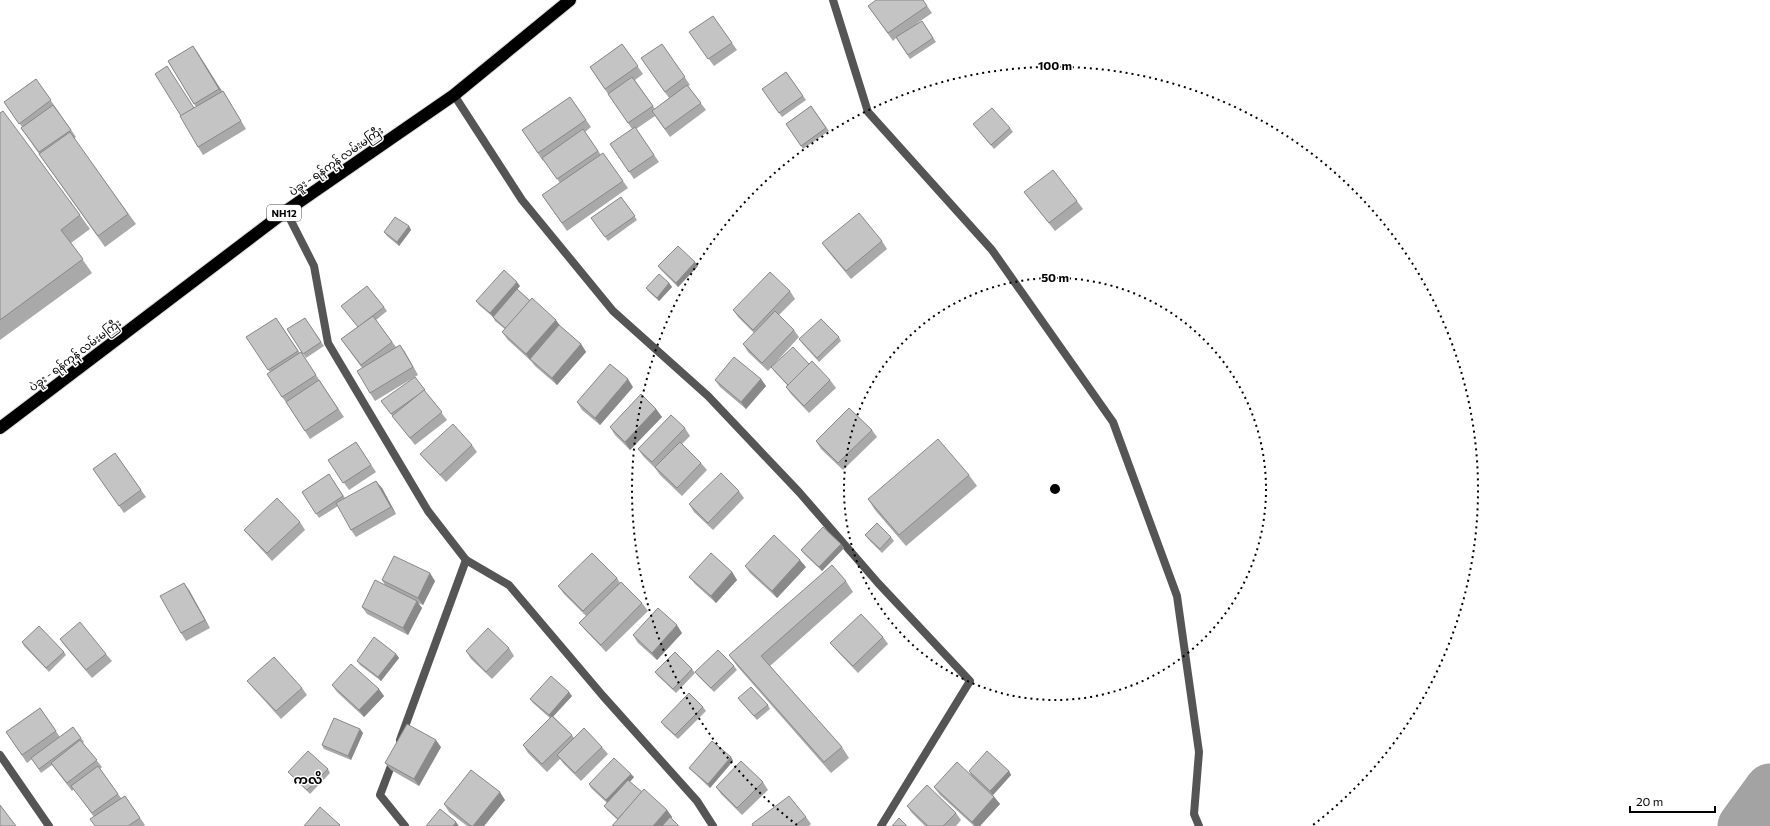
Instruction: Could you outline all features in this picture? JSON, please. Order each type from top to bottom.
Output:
[{"type":"highway","name":"ပဲခူး - ရန်ကုန် လမ်းမကြီး","points":[[0,428],[286,211],[454,95],[570,0]]},
{"type":"street","points":[[833,0],[868,112],[992,250],[1113,422],[1177,596],[1199,752],[1194,814],[1199,826]]},
{"type":"street","points":[[454,95],[522,200],[613,311],[719,407],[799,492],[878,582],[970,681],[881,826]]},
{"type":"street","points":[[286,211],[314,266],[328,343],[428,511],[466,560],[509,585],[603,696],[697,801],[713,826]]},
{"type":"street","points":[[405,826],[380,795],[466,560]]},
{"type":"street","points":[[0,755],[49,826]]},
{"type":"building","points":[[876,0],[923,0],[927,6],[888,33],[868,6]]},
{"type":"building","points":[[713,16],[732,43],[708,59],[689,32]]},
{"type":"building","points":[[922,21],[933,38],[908,55],[896,37]]},
{"type":"building","points":[[622,44],[638,66],[605,89],[590,67]]},
{"type":"building","points":[[662,44],[685,77],[665,92],[641,58]]},
{"type":"building","points":[[193,46],[219,89],[194,104],[168,61]]},
{"type":"building","points":[[167,66],[194,108],[181,116],[155,74]]},
{"type":"building","points":[[786,72],[803,96],[779,113],[762,89]]},
{"type":"building","points":[[632,77],[653,106],[628,123],[608,94]]},
{"type":"building","points":[[36,79],[51,100],[19,124],[4,102]]},
{"type":"building","points":[[687,85],[701,103],[665,129],[652,111]]},
{"type":"building","points":[[223,91],[241,121],[198,147],[180,116]]},
{"type":"building","points":[[570,97],[586,120],[538,153],[522,130]]},
{"type":"building","points":[[53,105],[71,130],[39,152],[21,128]]},
{"type":"building","points":[[811,106],[826,128],[801,146],[786,124]]},
{"type":"building","points":[[992,108],[1010,128],[991,145],[973,124]]},
{"type":"building","points":[[3,111],[80,215],[61,230],[83,259],[0,320],[0,113]]},
{"type":"building","points":[[635,127],[654,155],[629,172],[610,144]]},
{"type":"building","points":[[583,129],[598,151],[557,179],[542,158]]},
{"type":"building","points":[[70,132],[128,214],[98,236],[39,154]]},
{"type":"building","points":[[603,153],[623,181],[562,223],[542,195]]},
{"type":"building","points":[[1053,170],[1077,201],[1049,223],[1024,192]]},
{"type":"building","points":[[621,197],[635,216],[605,237],[591,218]]},
{"type":"building","points":[[859,213],[882,241],[846,271],[822,243]]},
{"type":"building","points":[[395,217],[409,226],[397,242],[384,232]]},
{"type":"building","points":[[678,246],[695,262],[676,283],[658,266]]},
{"type":"building","points":[[504,270],[517,282],[490,313],[476,301]]},
{"type":"building","points":[[770,272],[790,291],[753,330],[733,310]]},
{"type":"building","points":[[659,274],[669,283],[657,298],[646,288]]},
{"type":"building","points":[[367,286],[384,307],[358,327],[341,306]]},
{"type":"building","points":[[517,289],[530,301],[506,329],[493,317]]},
{"type":"building","points":[[532,298],[556,320],[526,354],[502,332]]},
{"type":"building","points":[[775,311],[794,330],[762,363],[743,344]]},
{"type":"building","points":[[373,316],[392,342],[361,365],[341,339]]},
{"type":"building","points":[[276,318],[298,351],[268,370],[246,337]]},
{"type":"building","points":[[305,318],[321,342],[303,354],[287,329]]},
{"type":"building","points":[[821,319],[839,337],[817,358],[799,339]]},
{"type":"building","points":[[559,325],[581,344],[552,378],[530,359]]},
{"type":"building","points":[[400,345],[413,367],[370,393],[357,371]]},
{"type":"building","points":[[793,347],[809,364],[788,385],[771,367]]},
{"type":"building","points":[[301,352],[316,375],[282,397],[267,374]]},
{"type":"building","points":[[734,357],[761,379],[741,402],[715,380]]},
{"type":"building","points":[[812,361],[830,380],[804,406],[786,387]]},
{"type":"building","points":[[610,364],[628,379],[595,418],[577,402]]},
{"type":"building","points":[[415,377],[425,390],[391,414],[381,401]]},
{"type":"building","points":[[319,380],[338,409],[305,431],[286,402]]},
{"type":"building","points":[[424,390],[442,412],[410,438],[392,416]]},
{"type":"building","points":[[641,394],[656,409],[625,442],[610,427]]},
{"type":"building","points":[[849,408],[872,430],[838,463],[816,441]]},
{"type":"building","points":[[671,415],[685,428],[652,462],[638,449]]},
{"type":"building","points":[[453,424],[472,445],[440,475],[420,454]]},
{"type":"building","points":[[938,439],[969,475],[899,535],[868,499]]},
{"type":"building","points":[[356,442],[371,465],[343,483],[328,460]]},
{"type":"building","points":[[680,442],[701,463],[677,488],[655,467]]},
{"type":"building","points":[[115,453],[141,490],[119,506],[93,469]]},
{"type":"building","points":[[721,473],[739,491],[708,523],[689,504]]},
{"type":"building","points":[[329,474],[343,496],[316,514],[302,492]]},
{"type":"building","points":[[376,481],[391,507],[351,530],[336,503]]},
{"type":"building","points":[[277,498],[300,522],[267,553],[244,530]]},
{"type":"building","points":[[877,523],[891,537],[880,549],[865,535]]},
{"type":"building","points":[[823,527],[841,544],[819,567],[801,550]]},
{"type":"building","points":[[774,535],[800,560],[772,591],[745,566]]},
{"type":"building","points":[[592,553],[617,578],[583,611],[558,586]]},
{"type":"building","points":[[711,553],[732,572],[711,596],[689,577]]},
{"type":"building","points":[[394,556],[430,573],[418,598],[382,580]]},
{"type":"building","points":[[832,565],[846,581],[761,656],[842,747],[824,762],[729,655]]},
{"type":"building","points":[[375,580],[417,601],[403,628],[362,607]]},
{"type":"building","points":[[621,582],[642,603],[601,645],[579,623]]},
{"type":"building","points":[[184,583],[205,620],[181,633],[160,596]]},
{"type":"building","points":[[658,608],[677,625],[652,653],[633,635]]},
{"type":"building","points":[[861,614],[883,637],[853,666],[830,643]]},
{"type":"building","points":[[80,622],[106,654],[86,670],[60,639]]},
{"type":"building","points":[[39,626],[64,652],[46,668],[22,642]]},
{"type":"building","points":[[488,628],[509,648],[486,672],[466,651]]},
{"type":"building","points":[[374,637],[396,654],[378,677],[357,661]]},
{"type":"building","points":[[718,650],[734,666],[711,688],[695,672]]},
{"type":"building","points":[[675,652],[692,669],[673,689],[655,672]]},
{"type":"building","points":[[274,657],[302,688],[276,711],[247,681]]},
{"type":"building","points":[[351,664],[379,689],[359,710],[332,685]]},
{"type":"building","points":[[551,676],[569,692],[549,715],[530,699]]},
{"type":"building","points":[[751,687],[768,705],[754,716],[738,698]]},
{"type":"building","points":[[689,693],[703,707],[675,735],[661,722]]},
{"type":"building","points":[[40,708],[56,731],[22,755],[6,732]]},
{"type":"building","points":[[552,716],[572,735],[542,764],[523,745]]},
{"type":"building","points":[[334,718],[360,729],[348,756],[322,745]]},
{"type":"building","points":[[407,724],[436,740],[414,779],[385,763]]},
{"type":"building","points":[[73,727],[81,738],[39,769],[31,758]]},
{"type":"building","points":[[584,728],[602,747],[575,773],[557,755]]},
{"type":"building","points":[[80,740],[97,760],[67,783],[51,763]]},
{"type":"building","points":[[712,741],[731,757],[708,784],[689,768]]},
{"type":"building","points":[[308,751],[328,769],[307,790],[288,772]]},
{"type":"building","points":[[987,751],[1009,771],[990,791],[969,771]]},
{"type":"building","points":[[614,758],[631,774],[606,800],[589,784]]},
{"type":"building","points":[[741,761],[763,782],[737,808],[716,787]]},
{"type":"building","points":[[957,762],[994,797],[972,822],[934,787]]},
{"type":"building","points":[[98,766],[118,794],[92,813],[71,786]]},
{"type":"building","points":[[471,770],[500,792],[473,826],[471,826],[444,804]]},
{"type":"building","points":[[628,780],[642,792],[618,819],[604,806]]},
{"type":"building","points":[[927,785],[956,813],[943,826],[928,826],[907,806]]},
{"type":"building","points":[[644,789],[667,810],[653,826],[612,826]]},
{"type":"building","points":[[125,796],[140,818],[128,826],[95,826],[90,819]]},
{"type":"building","points":[[789,796],[806,817],[794,826],[753,826],[752,824]]},
{"type":"building","points":[[0,805],[16,826],[0,826]]},
{"type":"building","points":[[320,807],[340,825],[304,826]]},
{"type":"building","points":[[440,809],[456,822],[453,826],[426,826]]},
{"type":"building","points":[[670,817],[679,826],[662,826]]},
{"type":"building","points":[[899,818],[907,826],[892,826]]},
{"type":"waterway","points":[[1743,826],[1770,789]]},
{"type":"district","name":"ကလိ","points":[[308,779]]}]
